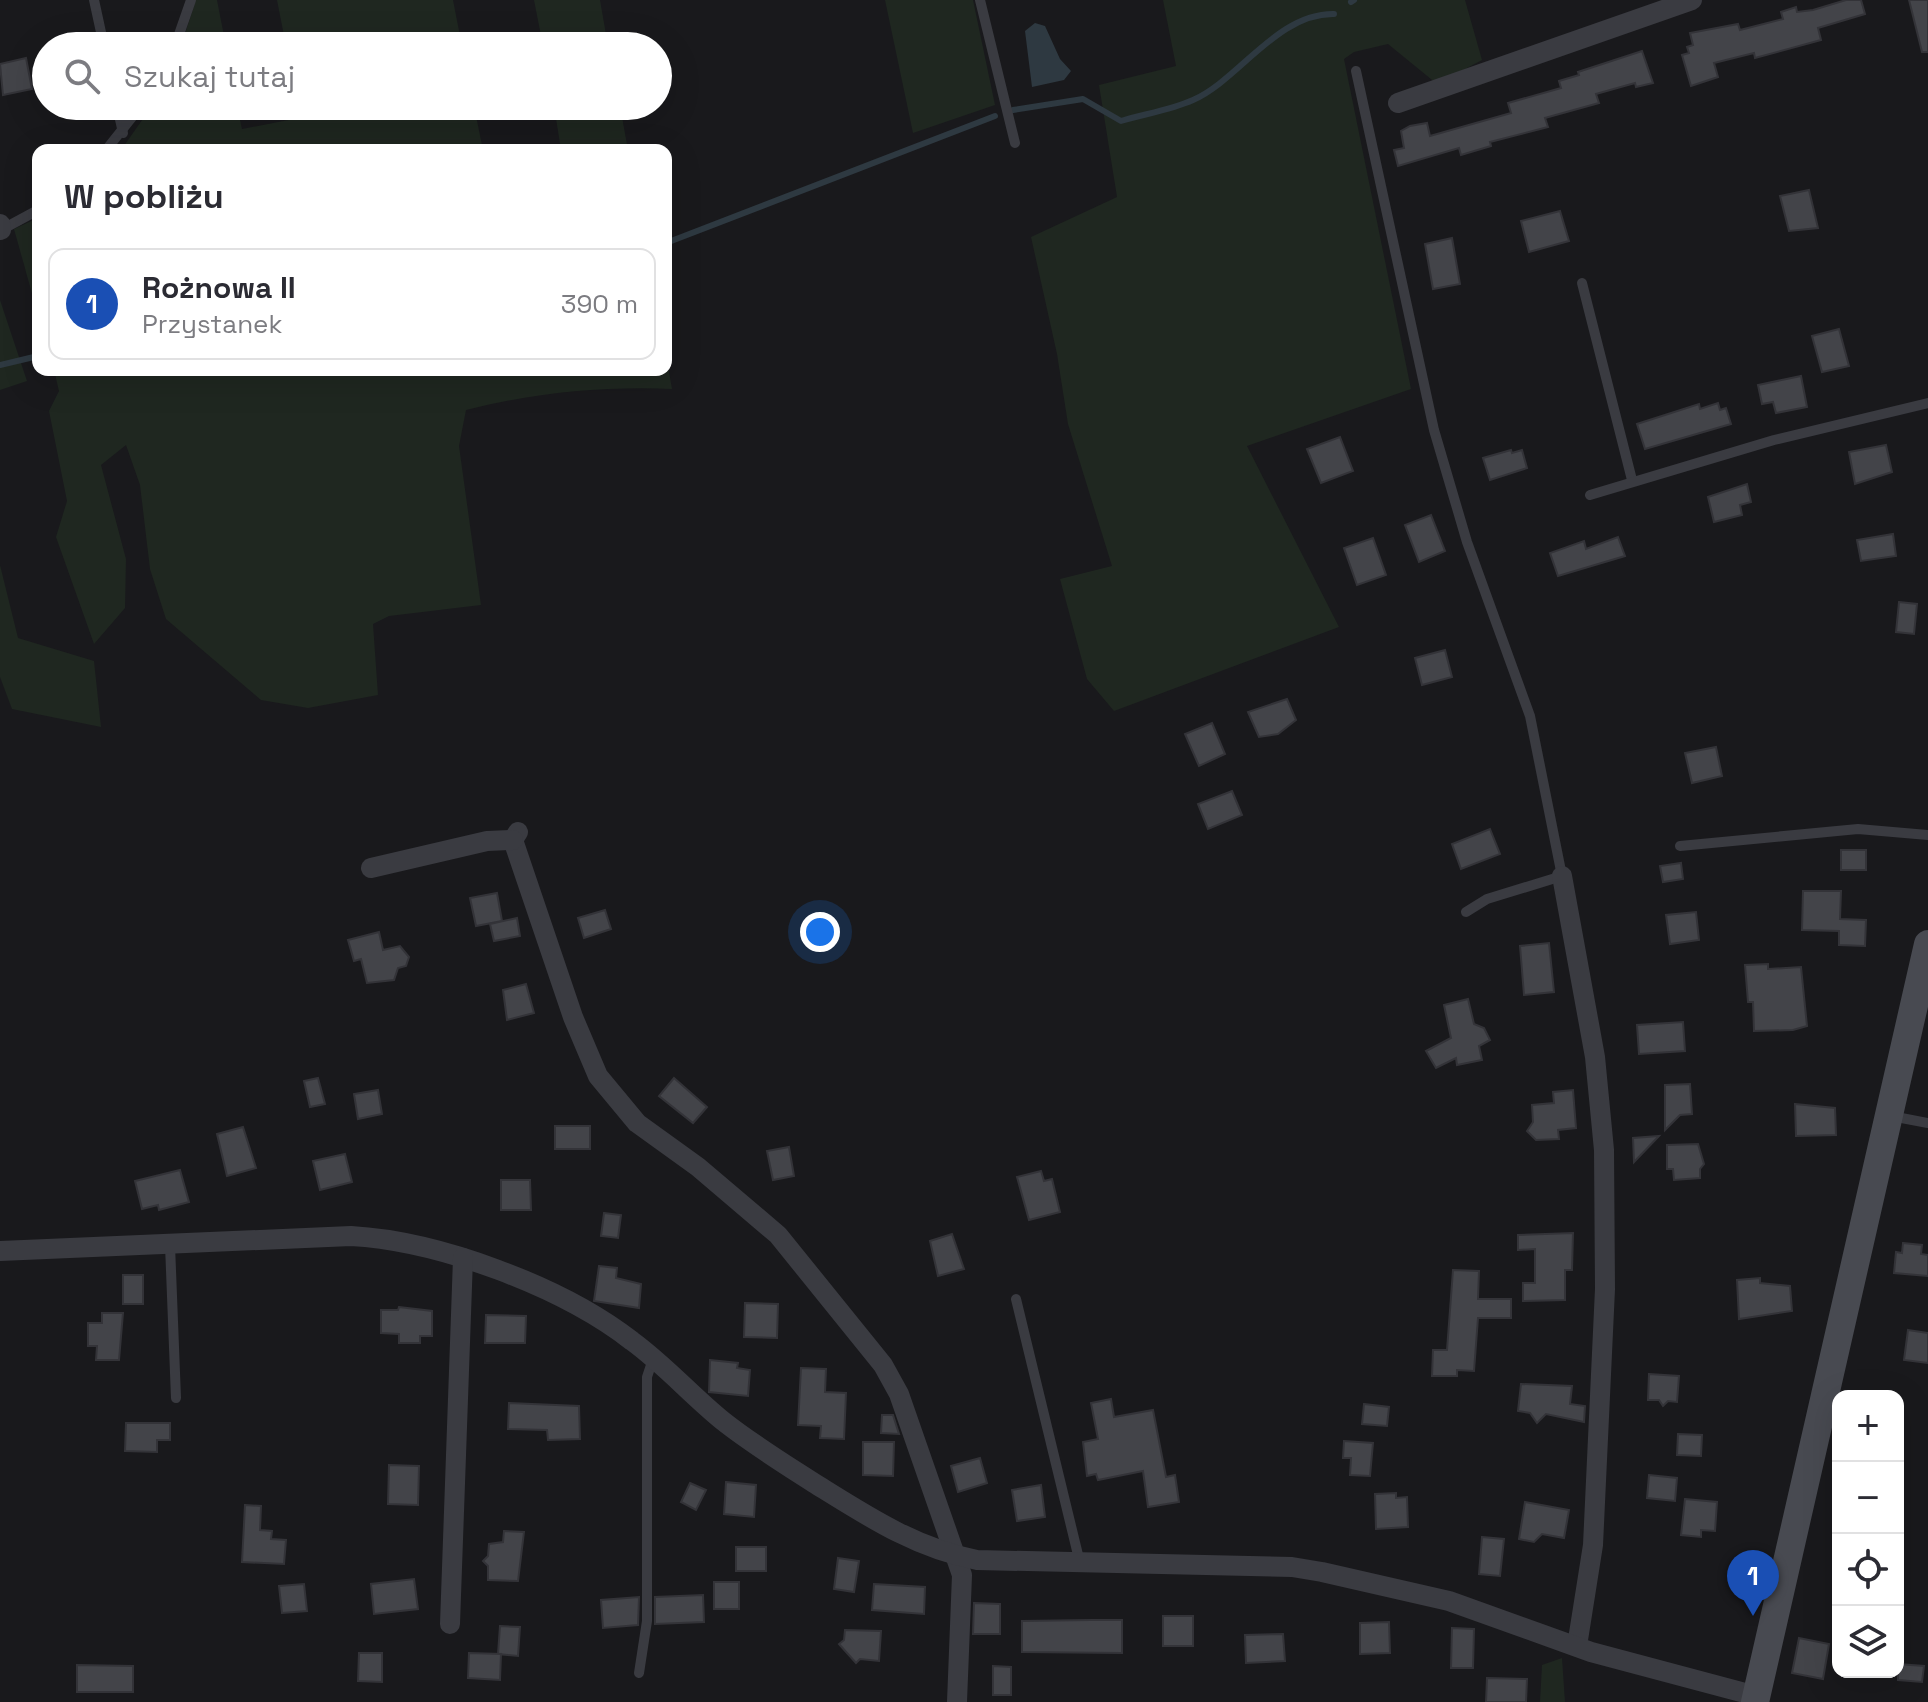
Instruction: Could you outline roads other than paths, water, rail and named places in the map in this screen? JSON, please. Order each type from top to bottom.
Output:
[{"type":"main road","points":[[1755,1699],[1928,944]]},
{"type":"street","points":[[1398,103],[1692,0]]},
{"type":"street","points":[[371,868],[516,836],[577,1028],[598,1076],[637,1123],[698,1167],[778,1235],[883,1365],[899,1394],[962,1575],[957,1702]]},
{"type":"street","points":[[1562,876],[1595,1057],[1604,1150],[1605,1289],[1593,1545],[1577,1646]]},
{"type":"street","points":[[0,1251],[351,1236],[392,1238],[463,1258],[551,1294],[599,1318],[653,1359],[723,1421],[779,1461],[904,1538],[953,1556],[977,1560],[1292,1567],[1322,1572],[1449,1601],[1577,1646],[1755,1699]]},
{"type":"street","points":[[450,1624],[463,1258]]},
{"type":"lane","points":[[94,0],[101,32]]},
{"type":"lane","points":[[180,32],[191,0]]},
{"type":"lane","points":[[980,0],[1015,143]]},
{"type":"lane","points":[[1356,71],[1434,430],[1467,542],[1530,716],[1562,876],[1487,899],[1466,912]]},
{"type":"lane","points":[[120,120],[123,133]]},
{"type":"lane","points":[[112,144],[132,120]]},
{"type":"lane","points":[[1,227],[32,213]]},
{"type":"lane","points":[[1582,283],[1632,480]]},
{"type":"lane","points":[[1590,495],[1774,440],[1928,403]]},
{"type":"lane","points":[[1680,846],[1858,829],[1928,835]]},
{"type":"lane","points":[[1889,1116],[1928,1123]]},
{"type":"lane","points":[[170,1245],[176,1398]]},
{"type":"lane","points":[[1016,1299],[1080,1563]]},
{"type":"lane","points":[[639,1673],[647,1621],[647,1377],[653,1359]]},
{"type":"waterway","points":[[1013,110],[1083,99],[1121,121],[1176,107],[1210,91],[1276,35],[1294,24],[1334,14]]},
{"type":"waterway","points":[[672,241],[995,116]]},
{"type":"waterway","points":[[0,365],[32,357]]},
{"type":"place","name":"Rożnowa II","points":[[1753,1616]]}]
